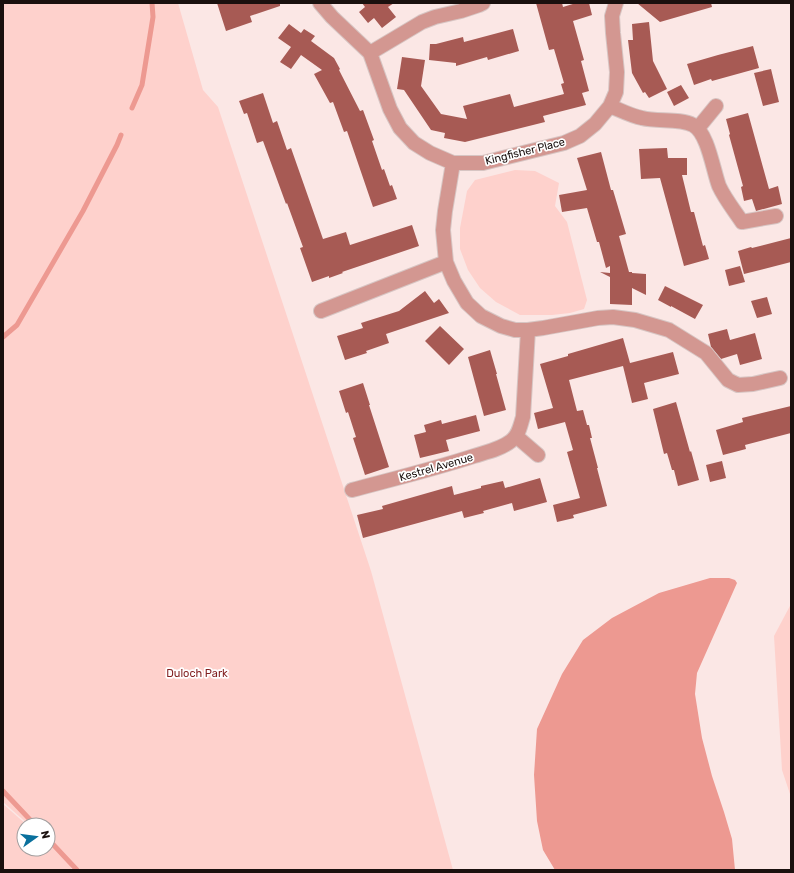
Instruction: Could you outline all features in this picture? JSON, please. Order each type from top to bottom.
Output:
[{"type":"street","name":"Kingfisher Place","points":[[320,3],[332,17],[370,53],[390,109],[400,128],[414,143],[430,154],[453,163],[483,163],[564,143],[580,136],[595,124],[610,106],[616,92],[617,72],[612,16],[616,3]]},
{"type":"street","points":[[370,53],[422,22],[435,17],[479,6],[483,3]]},
{"type":"street","points":[[610,106],[641,118],[692,124],[698,128],[701,133],[721,189],[742,222],[776,216]]},
{"type":"street","points":[[698,128],[716,106]]},
{"type":"street","points":[[453,163],[444,217],[446,262],[454,281],[467,303],[481,316],[502,326],[515,330],[543,328],[598,318],[613,317],[635,320],[669,330],[706,353],[728,380],[738,385],[753,384],[780,378]]},
{"type":"street","points":[[321,311],[446,262]]},
{"type":"street","points":[[528,330],[523,417],[520,429],[516,436],[538,455]]},
{"type":"street","name":"Kestrel Avenue","points":[[352,490],[457,462],[502,447],[516,436]]},
{"type":"green space","name":"Duloch Park","points":[[3,3],[178,3],[203,90],[218,107],[371,571],[453,870],[73,870],[69,859],[56,848],[56,817],[20,817],[3,802]]},
{"type":"green space","points":[[515,170],[535,171],[559,183],[555,206],[567,222],[587,300],[584,309],[570,313],[552,315],[520,315],[496,302],[480,288],[468,270],[460,249],[460,228],[467,191],[475,180]]},
{"type":"green space","points":[[791,604],[791,797],[782,770],[774,636]]},
{"type":"green space","points":[[3,804],[18,817],[16,817],[16,857],[56,857],[56,850],[68,860],[72,870],[3,870]]},
{"type":"shaded area","points":[[710,578],[729,578],[735,580],[737,583],[697,673],[695,694],[702,738],[712,776],[732,839],[735,870],[555,870],[543,850],[537,821],[534,775],[537,729],[562,674],[583,640],[612,618],[659,593]]},
{"type":"building","points":[[217,3],[280,3],[280,6],[250,16],[252,22],[226,31]]},
{"type":"building","points":[[362,3],[394,3],[388,7],[396,17],[382,28],[374,18],[368,23],[359,12],[365,7]]},
{"type":"building","points":[[536,3],[562,3],[563,7],[576,3],[589,3],[592,15],[573,21],[584,60],[581,61],[589,91],[582,93],[586,105],[543,116],[545,122],[465,142],[444,138],[445,133],[431,130],[404,90],[397,89],[402,57],[425,60],[421,86],[441,114],[467,119],[463,106],[510,94],[514,107],[564,94],[561,84],[564,83],[554,49],[549,50]]},
{"type":"building","points":[[637,3],[711,3],[712,7],[660,22]]},
{"type":"building","points":[[649,22],[653,61],[667,89],[649,98],[645,92],[643,93],[632,73],[628,40],[633,40],[632,24]]},
{"type":"building","points":[[289,24],[301,33],[304,29],[315,36],[311,41],[334,58],[360,111],[363,110],[374,140],[372,141],[382,170],[384,169],[390,186],[392,185],[397,199],[373,207],[347,131],[344,132],[333,102],[330,103],[314,74],[322,70],[301,55],[291,69],[280,62],[291,47],[278,38]]},
{"type":"building","points":[[513,29],[519,51],[488,60],[487,57],[456,66],[456,63],[429,60],[430,44],[436,44],[463,37],[464,42]]},
{"type":"building","points":[[753,46],[759,68],[712,81],[711,79],[694,85],[687,64]]},
{"type":"building","points":[[771,69],[779,102],[763,106],[754,73]]},
{"type":"building","points":[[681,85],[689,98],[674,106],[667,92]]},
{"type":"building","points":[[263,93],[273,123],[277,121],[287,150],[291,148],[323,239],[346,232],[350,245],[412,225],[419,246],[342,272],[343,273],[329,278],[329,276],[312,282],[300,248],[303,247],[263,141],[257,143],[247,113],[244,114],[239,101]]},
{"type":"building","points":[[748,113],[769,189],[778,186],[782,204],[756,211],[752,199],[744,201],[741,187],[743,186],[726,119]]},
{"type":"building","points":[[667,148],[668,158],[687,158],[687,175],[682,175],[691,212],[694,212],[703,246],[705,245],[709,259],[684,266],[660,178],[641,179],[639,149]]},
{"type":"building","points":[[601,152],[611,190],[613,190],[626,234],[619,236],[629,272],[646,274],[646,295],[632,288],[632,305],[610,304],[610,277],[600,272],[610,273],[610,266],[606,268],[587,208],[562,212],[559,195],[587,190],[577,158]]},
{"type":"building","points":[[791,238],[791,262],[744,274],[738,251]]},
{"type":"building","points":[[740,266],[745,282],[729,286],[725,270]]},
{"type":"building","points":[[665,286],[703,305],[695,319],[658,300]]},
{"type":"building","points":[[425,291],[434,303],[439,299],[449,313],[386,334],[389,343],[366,351],[367,353],[345,360],[337,336],[363,328],[361,323],[399,311]]},
{"type":"building","points":[[767,297],[772,314],[757,318],[751,301]]},
{"type":"building","points":[[440,326],[464,349],[449,365],[425,341]]},
{"type":"building","points":[[727,329],[730,340],[755,333],[762,359],[740,365],[737,354],[721,359],[711,347],[708,334]]},
{"type":"building","points":[[623,338],[630,363],[673,352],[679,374],[644,383],[648,399],[632,403],[623,366],[569,380],[577,411],[583,410],[587,425],[589,425],[592,438],[590,438],[607,506],[573,515],[574,518],[557,522],[553,505],[580,498],[567,452],[573,450],[565,422],[538,429],[534,413],[553,408],[540,364]]},
{"type":"building","points":[[490,350],[506,410],[484,416],[468,357]]},
{"type":"building","points":[[363,383],[389,467],[365,475],[353,438],[356,437],[339,391]]},
{"type":"building","points":[[676,402],[699,480],[678,486],[674,470],[672,470],[667,453],[664,454],[653,409]]},
{"type":"building","points":[[791,406],[791,433],[745,445],[746,449],[723,455],[716,430],[743,422],[742,418]]},
{"type":"building","points":[[476,415],[480,431],[446,440],[449,451],[420,458],[414,435],[426,432],[424,425],[441,420],[442,424]]},
{"type":"building","points":[[722,461],[726,478],[710,482],[706,465]]},
{"type":"building","points":[[540,478],[547,502],[514,511],[512,503],[464,518],[462,511],[363,538],[357,515],[383,509],[382,506],[452,486],[454,495],[481,488],[481,486],[503,481],[505,488]]},
{"type":"waterway","points":[[132,108],[142,85],[153,17],[152,3]]},
{"type":"waterway","points":[[3,337],[17,325],[83,211],[121,135]]},
{"type":"waterway","points":[[3,791],[27,817]]},
{"type":"waterway","points":[[56,848],[77,870]]}]
